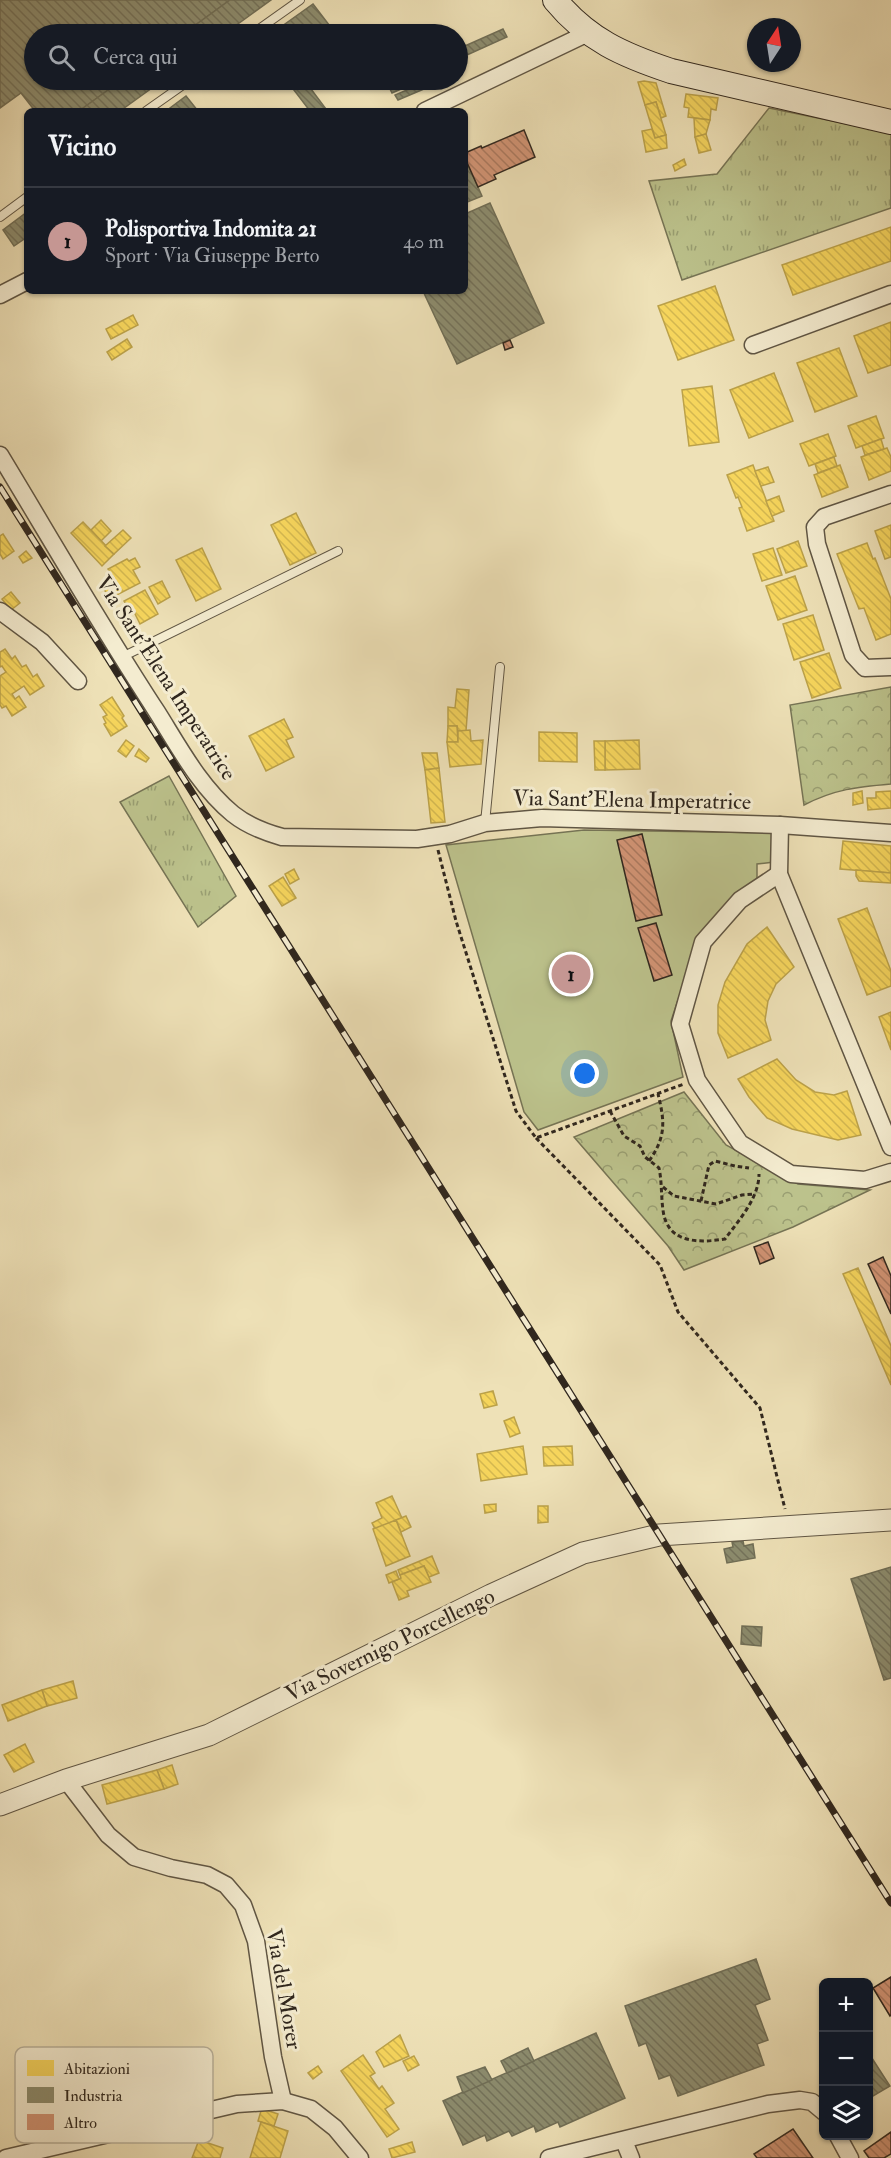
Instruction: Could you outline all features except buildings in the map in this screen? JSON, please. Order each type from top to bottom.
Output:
[{"type":"main road","points":[[555,0],[575,23],[588,33],[610,48],[638,60],[671,71],[891,122]]},
{"type":"street","points":[[431,108],[588,33]]},
{"type":"street","points":[[0,295],[24,283]]},
{"type":"street","points":[[753,345],[891,294]]},
{"type":"street","name":"Via Sant'Elena Imperatrice","points":[[0,455],[122,657],[202,781],[231,813],[248,825],[282,837],[434,837],[485,823],[542,818],[780,825],[891,833]]},
{"type":"street","points":[[891,494],[824,517],[815,527],[817,544],[853,655],[866,668],[891,667]]},
{"type":"street","points":[[0,611],[42,642],[78,681]]},
{"type":"street","points":[[780,825],[779,873],[891,1147]]},
{"type":"street","points":[[779,873],[740,900],[703,942],[680,1024],[697,1080],[740,1143],[791,1173],[865,1180],[891,1172]]},
{"type":"street","name":"Via Sovernigo Porcellengo","points":[[0,1805],[66,1780],[208,1735],[491,1594],[583,1552],[660,1535],[789,1526],[830,1526],[891,1520]]},
{"type":"street","name":"Via del Morer","points":[[66,1780],[108,1835],[134,1857],[171,1868],[207,1875],[226,1885],[243,1905],[256,1941],[273,2056],[283,2101]]},
{"type":"street","points":[[549,2158],[768,2104],[800,2100],[812,2102],[819,2108]]},
{"type":"street","points":[[213,2110],[237,2104],[283,2101],[311,2109],[335,2128],[360,2158]]},
{"type":"street","points":[[840,2140],[850,2158]]},
{"type":"street","points":[[624,2141],[631,2158]]},
{"type":"street","points":[[6,2158],[70,2143]]},
{"type":"lane","points":[[266,24],[300,0]]},
{"type":"lane","points":[[150,108],[176,90]]},
{"type":"lane","points":[[0,217],[24,199]]},
{"type":"lane","points":[[122,657],[338,551]]},
{"type":"lane","points":[[485,823],[500,668]]},
{"type":"path","points":[[434,837],[456,921],[516,1111],[536,1138],[660,1265],[678,1312],[760,1408],[789,1526]]},
{"type":"path","points":[[536,1138],[697,1080]]},
{"type":"path","points":[[649,1161],[660,1145],[663,1130],[663,1114],[658,1094]]},
{"type":"path","points":[[610,1111],[624,1136],[640,1146],[645,1157],[659,1168],[663,1187],[663,1212],[668,1226],[686,1240],[705,1242],[725,1239],[751,1202],[759,1182],[759,1169],[715,1161],[709,1165],[701,1201]]},
{"type":"path","points":[[663,1187],[674,1196],[716,1204],[742,1195],[754,1194]]},
{"type":"green space","points":[[769,108],[891,133],[891,208],[682,280],[649,181],[717,174]]},
{"type":"green space","points":[[891,687],[891,784],[846,790],[826,795],[804,805],[790,705]]},
{"type":"green space","points":[[169,776],[236,896],[198,927],[120,802]]},
{"type":"green space","points":[[584,830],[772,833],[774,862],[757,864],[757,880],[698,940],[671,1021],[683,1077],[538,1130],[524,1112],[446,845]]},
{"type":"green space","points":[[684,1092],[726,1145],[798,1184],[870,1190],[793,1227],[684,1270],[668,1246],[574,1137]]},
{"type":"railway","points":[[0,487],[891,1903]]},
{"type":"place","name":"Polisportiva Indomita 21","points":[[571,974]]}]
